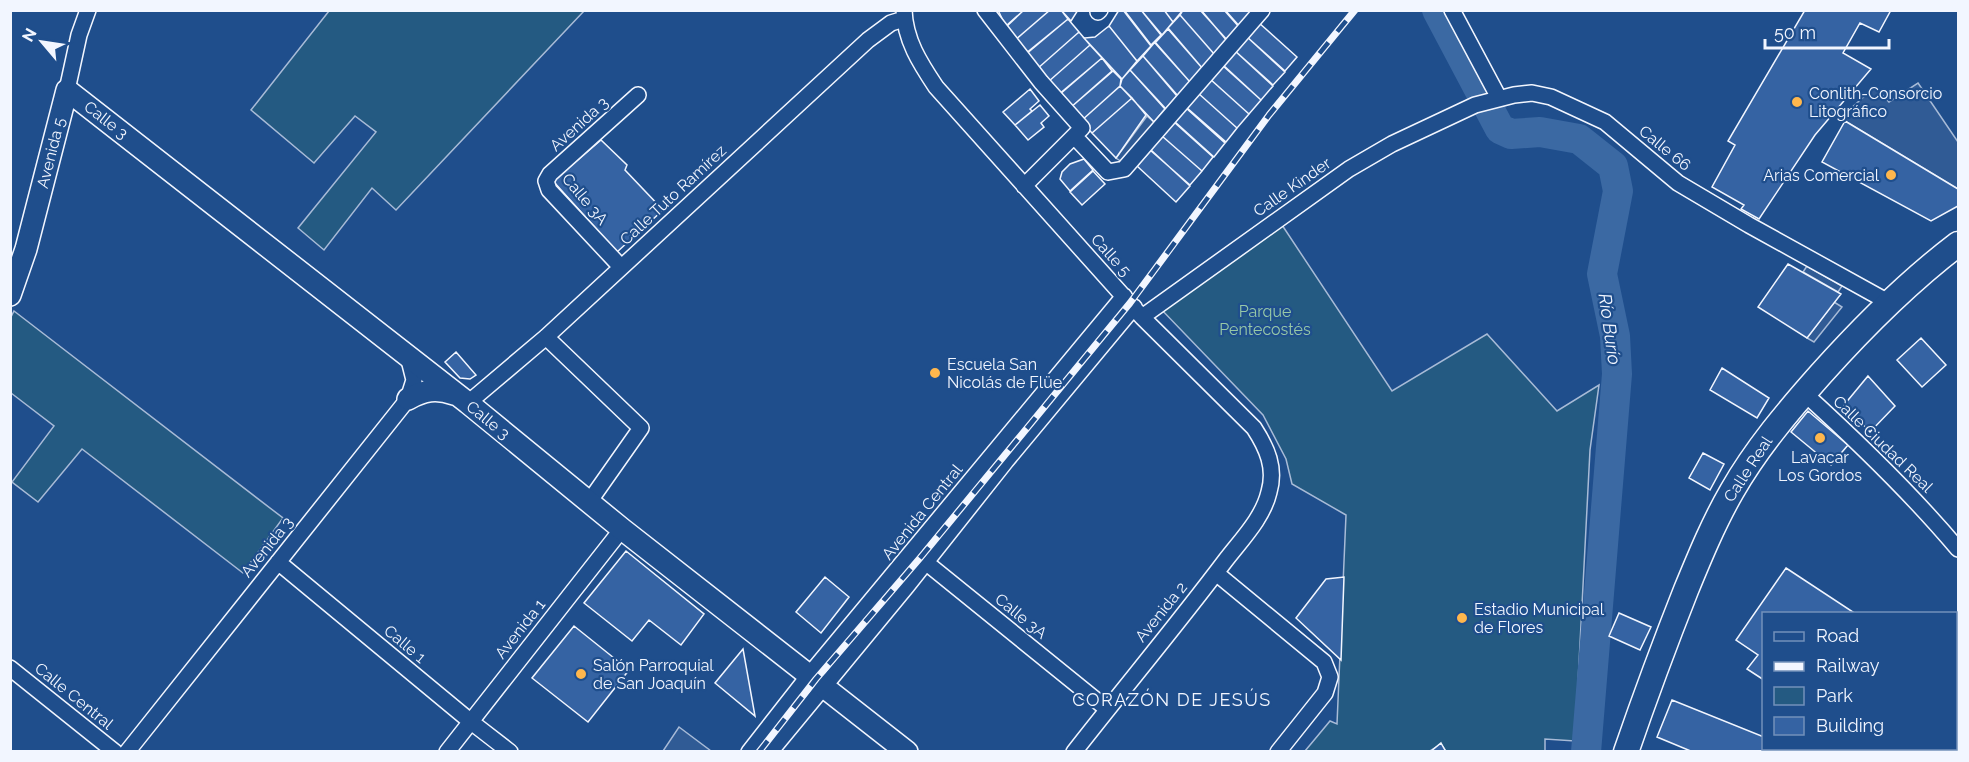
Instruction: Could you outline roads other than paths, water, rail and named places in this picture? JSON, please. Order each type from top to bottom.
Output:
[{"type":"main road","name":"Avenida 5","points":[[10,295],[26,249],[67,90]]},
{"type":"main road","name":"Calle 3","points":[[67,90],[463,399],[622,529],[907,752]]},
{"type":"main road","name":"Calle Real","points":[[1626,752],[1670,629],[1701,552],[1726,502],[1754,456],[1804,393],[1850,341],[1934,263],[1959,244]]},
{"type":"main road","points":[[408,399],[421,392],[434,390],[463,399]]},
{"type":"street","name":"Avenida 5","points":[[67,90],[79,35],[88,10]]},
{"type":"street","points":[[985,10],[1041,82],[1082,128],[1024,186]]},
{"type":"street","points":[[1075,137],[1108,172],[1125,169],[1262,10]]},
{"type":"street","points":[[1452,10],[1499,98]]},
{"type":"street","name":"Calle 5","points":[[904,15],[910,44],[921,66],[936,87],[1133,307],[1254,428],[1265,446],[1272,467],[1270,491]]},
{"type":"street","name":"Calle Tuto Ramírez","points":[[463,399],[546,337],[868,40],[904,15]]},
{"type":"street","name":"Calle 66","points":[[1475,105],[1499,98],[1532,93],[1551,97],[1581,110],[1605,122],[1678,183],[1890,303]]},
{"type":"street","name":"Avenida 3","points":[[546,181],[550,174],[638,94]]},
{"type":"street","name":"Calle Kinder","points":[[1133,307],[1349,169],[1392,144],[1475,105]]},
{"type":"street","name":"Calle 3A","points":[[546,181],[549,190],[621,267]]},
{"type":"street","name":"Avenida Central","points":[[770,752],[817,680],[913,552],[1133,307]]},
{"type":"street","name":"Avenida Central","points":[[749,752],[926,562],[1133,307]]},
{"type":"street","points":[[546,337],[641,428],[589,502]]},
{"type":"street","points":[[408,356],[414,380],[408,399]]},
{"type":"street","name":"Calle Ciudad Real","points":[[1804,393],[1928,512],[1959,549]]},
{"type":"street","name":"Avenida 3","points":[[127,752],[408,399]]},
{"type":"street","name":"Avenida 2","points":[[1074,752],[1262,512],[1270,491]]},
{"type":"street","name":"Avenida 1","points":[[447,752],[622,529]]},
{"type":"street","name":"Calle 3A","points":[[913,552],[1107,709]]},
{"type":"street","name":"Calle 1","points":[[278,562],[510,752]]},
{"type":"street","points":[[1216,573],[1324,662],[1330,676],[1325,693],[1278,752]]},
{"type":"street","name":"Calle Central","points":[[10,668],[115,752]]},
{"type":"waterway","name":"Río Burío","points":[[1437,10],[1500,129],[1511,134],[1540,132],[1579,139],[1613,166],[1618,191],[1602,274],[1615,336],[1617,374],[1586,752]]},
{"type":"railway","points":[[759,752],[816,679],[920,558],[1130,303],[1269,115],[1355,10]]},
{"type":"place","name":"Conlith-Consorcio Litográfico","points":[[1797,102]]},
{"type":"place","name":"Arias Comercial","points":[[1891,175]]},
{"type":"place","name":"Escuela San Nicolás de Flüe","points":[[935,373]]},
{"type":"place","name":"Lavacar Los Gordos","points":[[1820,438]]},
{"type":"place","name":"Estadio Municipal de Flores","points":[[1462,618]]},
{"type":"place","name":"Salón Parroquial de San Joaquín","points":[[581,674]]},
{"type":"district","name":"CORAZÓN DE JESÚS","points":[[1172,699]]},
{"type":"park label","name":"Parque Pentecostés","points":[[1265,320]]}]
